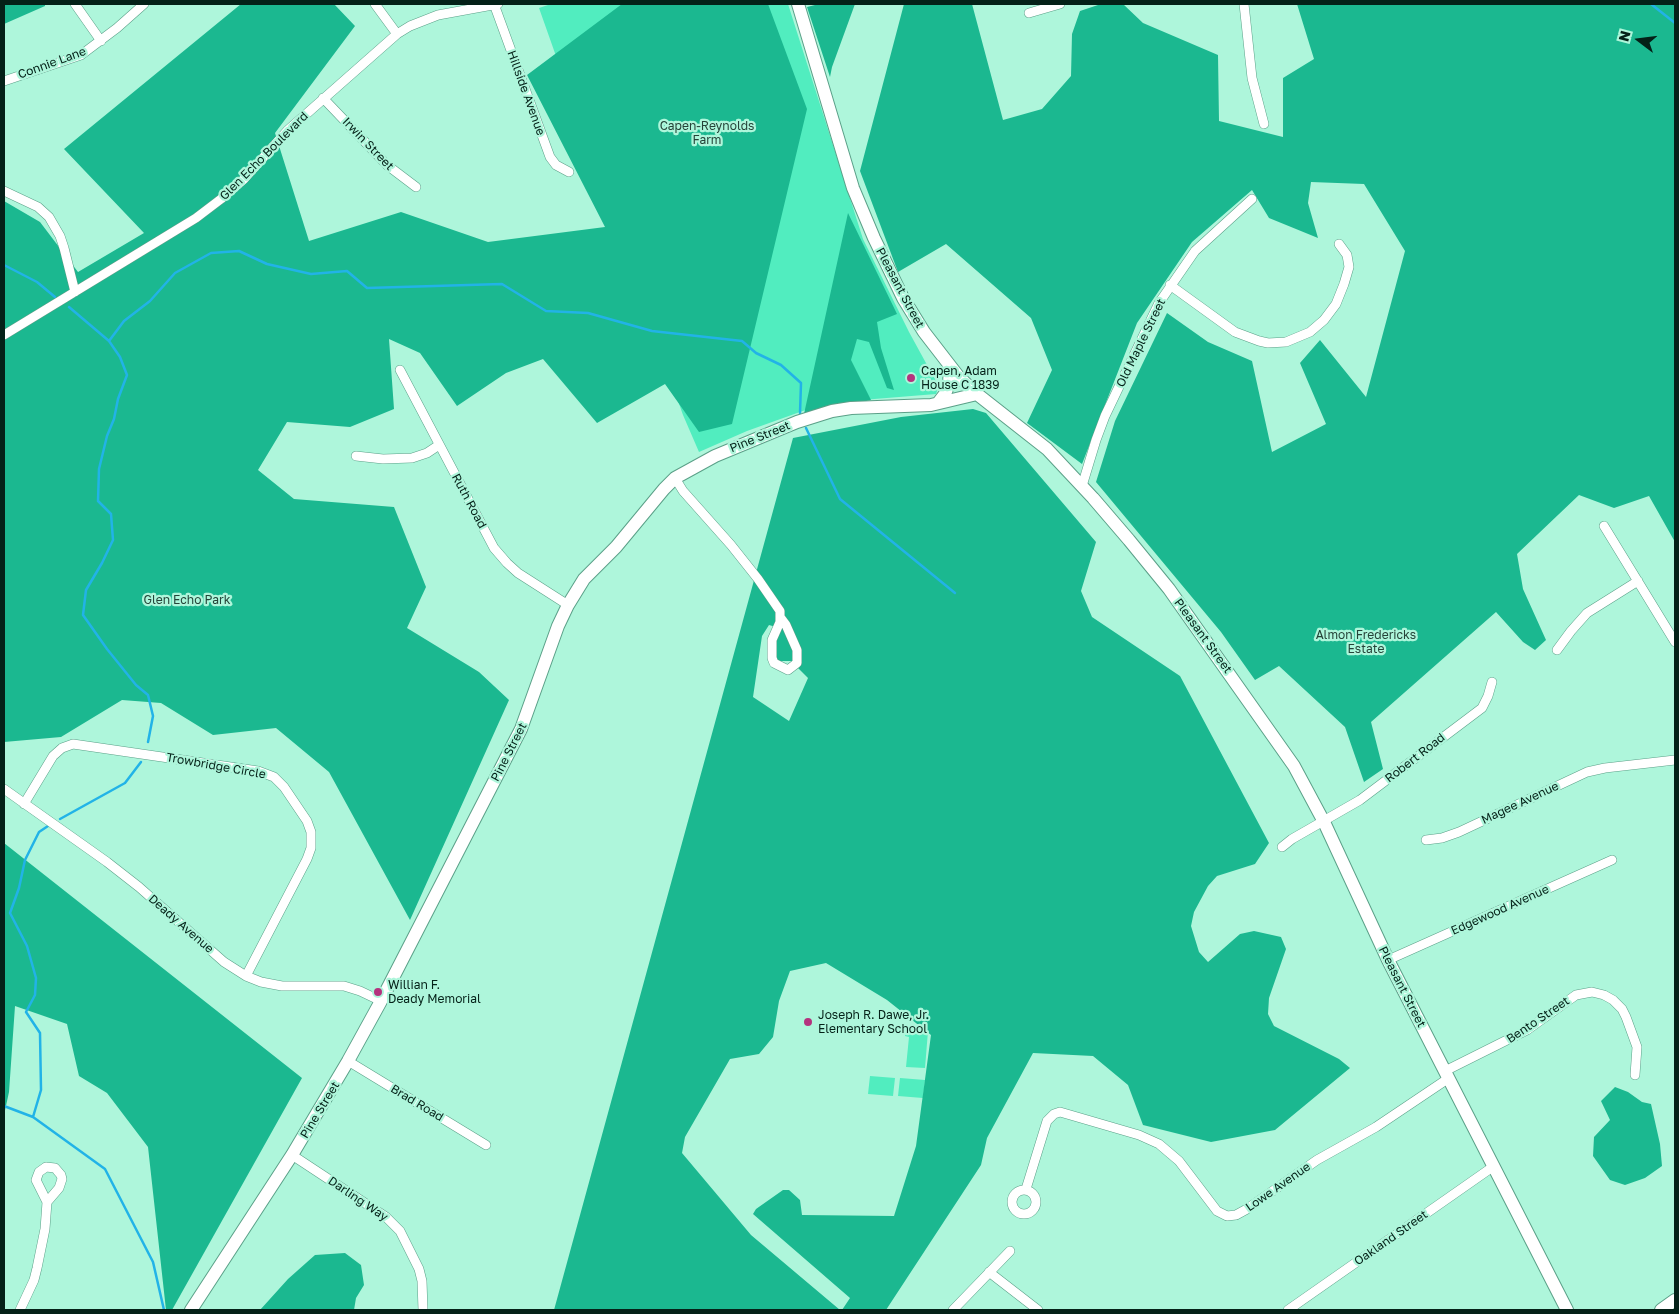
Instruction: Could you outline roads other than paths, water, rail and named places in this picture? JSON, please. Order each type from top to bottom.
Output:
[{"type":"main road","name":"Pleasant Street","points":[[798,4],[853,188],[864,216],[903,298],[924,332],[950,366],[977,394],[1047,449],[1124,533],[1169,589],[1294,766],[1324,822],[1388,960],[1568,1310]]},
{"type":"main road","points":[[938,403],[945,394],[949,384],[950,366]]},
{"type":"main road","name":"Pine Street","points":[[191,1310],[292,1156],[381,1001],[521,729],[558,626],[584,579],[616,547],[660,494],[676,478],[715,456],[816,415],[850,408],[938,403],[977,394]]},
{"type":"main road","points":[[1661,1310],[1675,1300]]},
{"type":"street","points":[[75,4],[101,41]]},
{"type":"street","name":"Connie Lane","points":[[4,80],[81,55],[101,41],[144,4]]},
{"type":"street","points":[[375,4],[396,34]]},
{"type":"street","name":"Hillside Avenue","points":[[494,4],[550,157],[556,165],[569,172]]},
{"type":"street","name":"Glen Echo Boulevard","points":[[4,336],[196,218],[221,199],[244,179],[280,137],[396,34],[410,26],[438,15],[498,4]]},
{"type":"street","points":[[1029,13],[1060,4]]},
{"type":"street","points":[[1244,4],[1252,78],[1264,124]]},
{"type":"street","name":"Irwin Street","points":[[324,98],[387,165],[416,187]]},
{"type":"street","points":[[4,190],[38,207],[49,217],[62,242],[75,292]]},
{"type":"street","name":"Old Maple Street","points":[[1082,486],[1105,416],[1150,320],[1170,286],[1195,251],[1252,199]]},
{"type":"street","points":[[1170,286],[1240,334],[1262,342],[1286,342],[1310,332],[1324,320],[1336,304],[1349,266],[1347,255],[1339,244]]},
{"type":"street","name":"Ruth Road","points":[[400,370],[494,548],[518,573],[568,605]]},
{"type":"street","points":[[356,456],[405,459],[427,452],[439,445]]},
{"type":"street","points":[[676,478],[683,491],[731,545],[780,611],[780,617],[780,622],[772,640],[772,658],[774,663],[788,670],[797,663],[797,650],[786,625],[780,617]]},
{"type":"street","points":[[1604,526],[1675,642]]},
{"type":"street","points":[[1558,650],[1587,613],[1638,581]]},
{"type":"street","name":"Robert Road","points":[[1282,847],[1360,800],[1482,708],[1492,682]]},
{"type":"street","name":"Trowbridge Circle","points":[[24,804],[53,756],[62,748],[73,744],[258,771],[274,777],[284,787],[306,822],[310,832],[310,848],[307,860],[246,976]]},
{"type":"street","name":"Magee Avenue","points":[[1426,840],[1442,838],[1459,832],[1587,772],[1675,760]]},
{"type":"street","name":"Deady Avenue","points":[[4,789],[139,887],[224,962],[246,976],[261,982],[282,986],[344,986],[381,1001]]},
{"type":"street","name":"Edgewood Avenue","points":[[1388,960],[1612,860]]},
{"type":"street","name":"Bento Street","points":[[1447,1075],[1527,1030],[1576,995],[1592,992],[1604,994],[1613,1000],[1626,1017],[1637,1047],[1635,1075]]},
{"type":"street","name":"Brad Road","points":[[348,1061],[486,1145]]},
{"type":"street","name":"Lowe Avenue","points":[[1026,1189],[1047,1121],[1054,1114],[1060,1112],[1139,1135],[1159,1144],[1179,1161],[1216,1211],[1227,1216],[1236,1215],[1317,1160],[1376,1127],[1447,1075]]},
{"type":"street","name":"Darling Way","points":[[292,1156],[386,1217],[400,1231],[420,1268],[423,1310]]},
{"type":"street","name":"Oakland Street","points":[[1288,1310],[1494,1166]]},
{"type":"street","points":[[20,1310],[34,1280],[45,1229],[47,1202]]},
{"type":"street","points":[[953,1310],[1010,1251]]},
{"type":"street","points":[[989,1272],[1038,1310]]},
{"type":"waterway","points":[[1651,4],[1675,23]]},
{"type":"waterway","points":[[109,341],[124,321],[150,301],[175,273],[211,253],[239,251],[267,264],[311,274],[347,271],[367,288],[502,284],[546,311],[588,313],[652,331],[742,341],[756,353],[781,365],[801,383],[800,413]]},
{"type":"waterway","points":[[4,265],[37,282],[55,297]]},
{"type":"waterway","points":[[69,307],[109,341],[120,357],[127,375],[118,399],[99,469],[98,501],[111,514],[113,540],[86,590],[83,615],[136,685],[148,695],[153,716],[148,742]]},
{"type":"waterway","points":[[806,428],[840,499],[955,593]]},
{"type":"waterway","points":[[60,819],[125,783],[141,762]]},
{"type":"waterway","points":[[33,1117],[41,1090],[40,1033],[26,1012],[35,995],[36,978],[27,946],[10,913],[19,888],[25,860],[39,832],[48,826]]},
{"type":"waterway","points":[[4,1106],[33,1117],[105,1169],[153,1262],[164,1310]]},
{"type":"place","name":"Capen, Adam House C 1839","points":[[911,378]]},
{"type":"place","name":"Willian F. Deady Memorial","points":[[378,992]]},
{"type":"place","name":"Joseph R. Dawe, Jr. Elementary School","points":[[808,1022]]},
{"type":"park label","name":"Capen-Reynolds Farm","points":[[707,133]]},
{"type":"park label","name":"Glen Echo Park","points":[[187,600]]},
{"type":"park label","name":"Almon Fredericks Estate","points":[[1366,642]]}]
